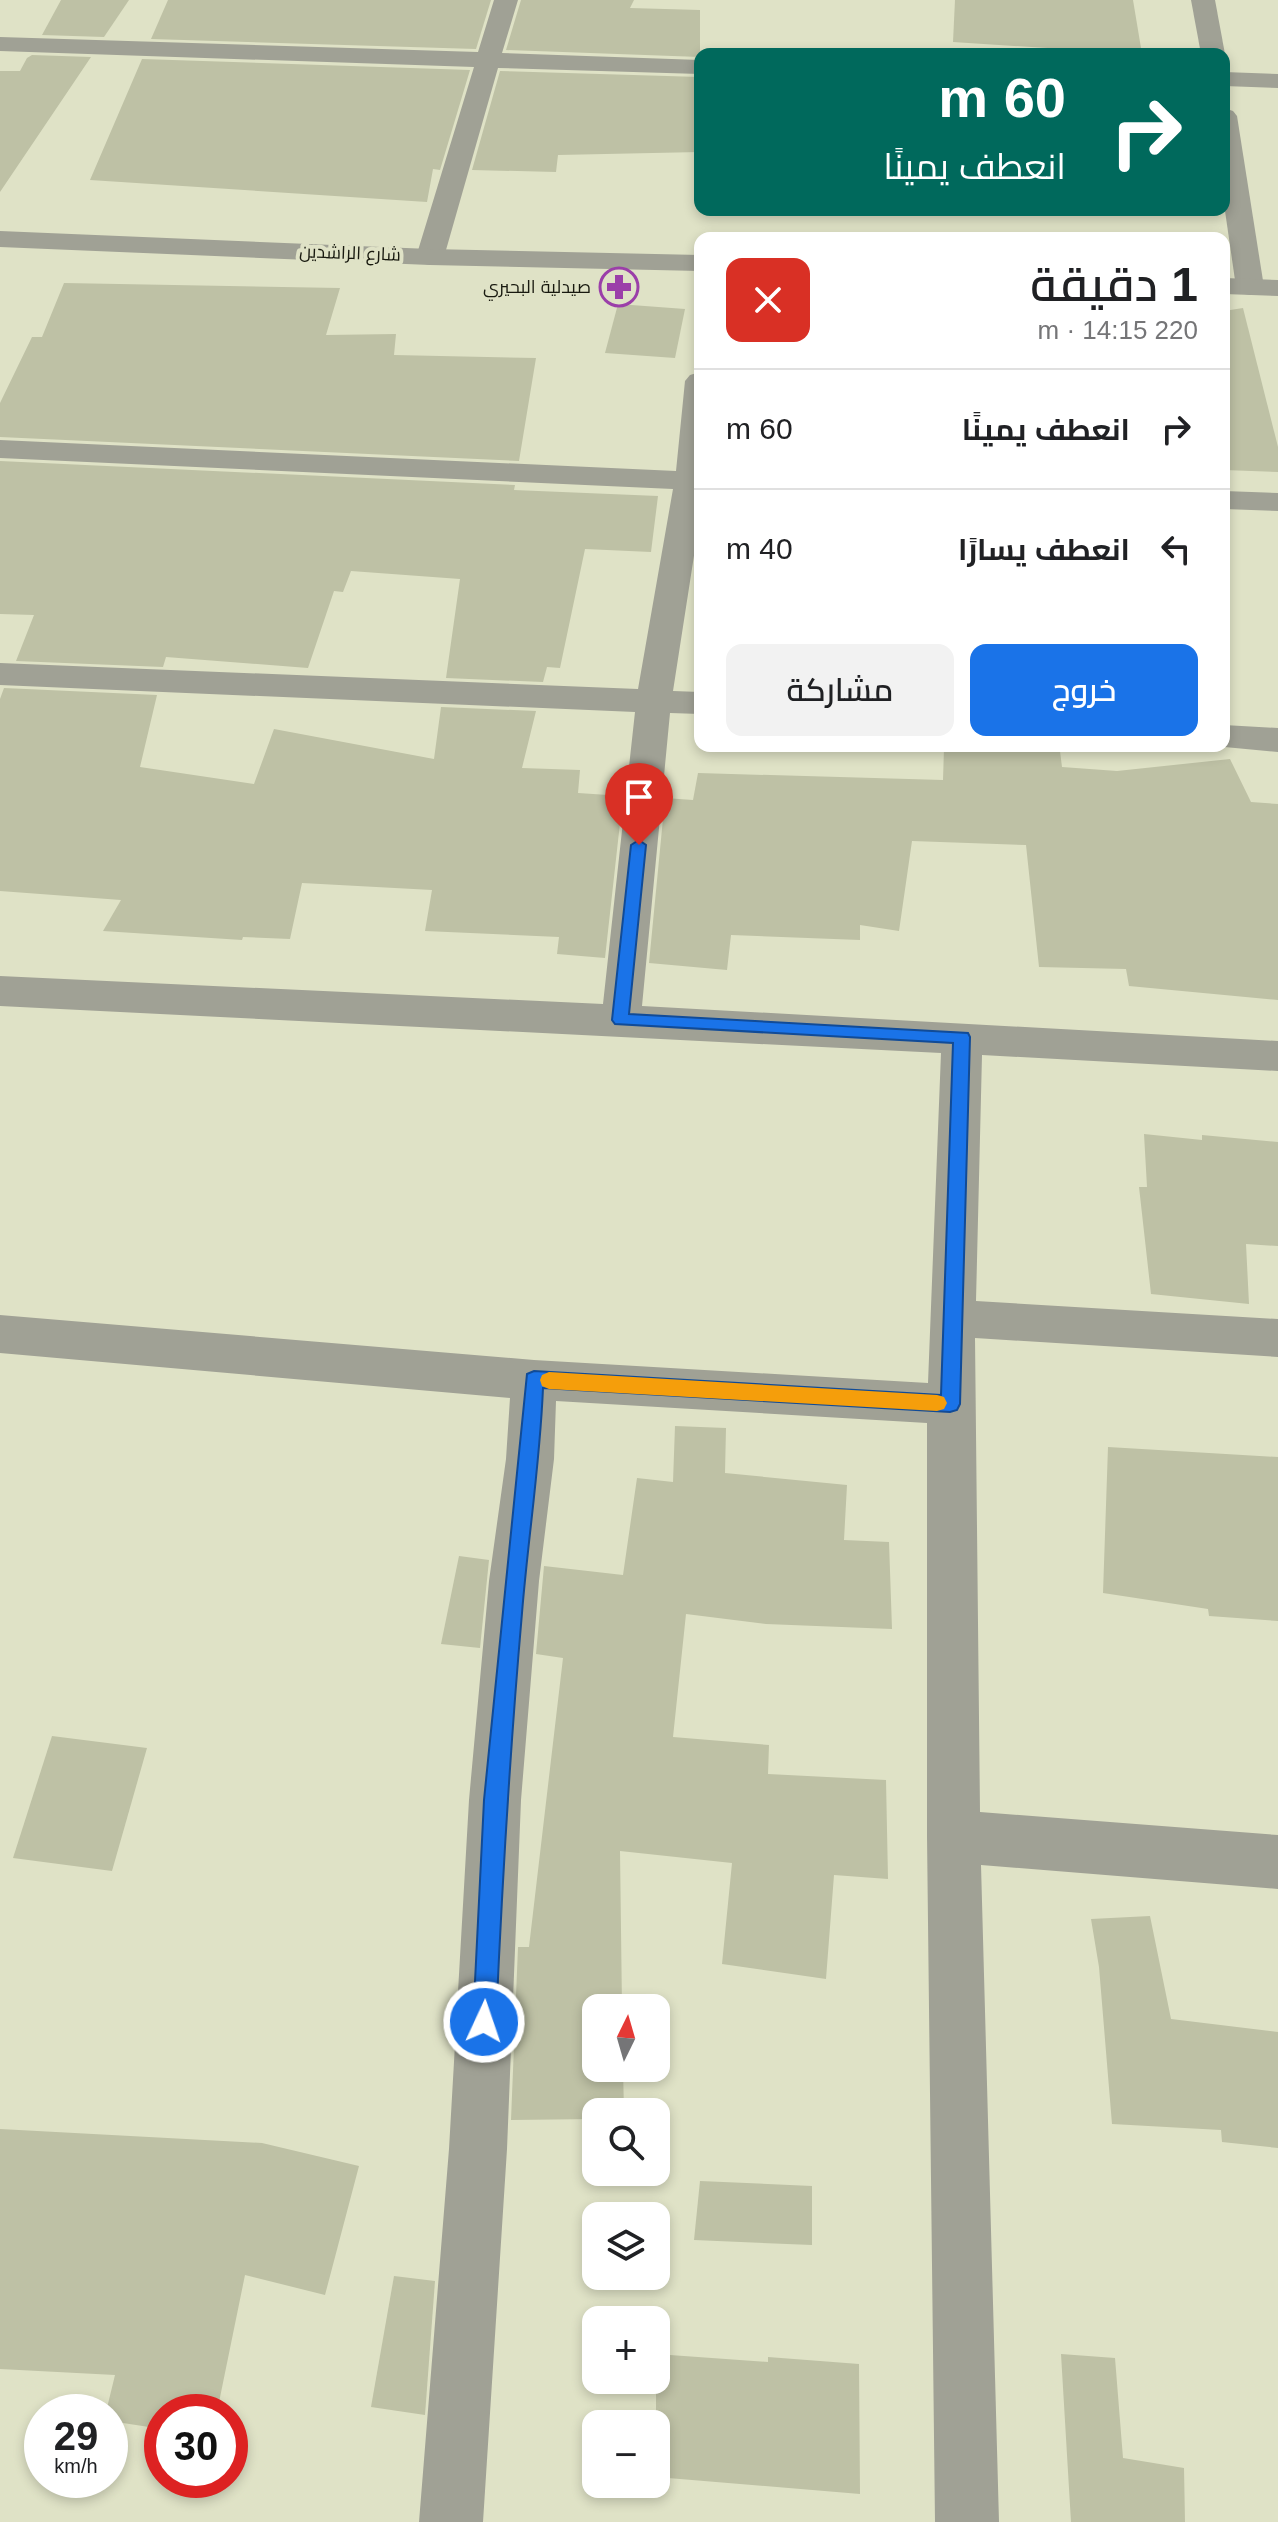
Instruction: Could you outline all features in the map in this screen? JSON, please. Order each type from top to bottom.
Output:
[{"type":"street","points":[[430,257],[506,0]]},
{"type":"street","points":[[1203,0],[1212,48]]},
{"type":"street","points":[[0,44],[694,67]]},
{"type":"street","points":[[1230,79],[1278,81]]},
{"type":"street","points":[[1230,154],[1251,287]]},
{"type":"street","name":"شارع الراشدين","points":[[0,239],[430,257],[694,263]]},
{"type":"street","points":[[0,449],[694,481]]},
{"type":"street","points":[[621,1020],[654,700],[694,486]]},
{"type":"street","points":[[1230,500],[1278,502]]},
{"type":"street","points":[[0,674],[694,703]]},
{"type":"street","points":[[1230,737],[1278,740]]},
{"type":"street","points":[[0,991],[962,1037],[1278,1056]]},
{"type":"street","points":[[962,1037],[950,1404],[954,1836],[967,2522]]},
{"type":"street","points":[[952,1318],[1278,1338]]},
{"type":"street","points":[[0,1334],[534,1380],[950,1404]]},
{"type":"street","points":[[451,2522],[478,2149],[495,1800],[514,1581],[530,1459],[534,1380]]},
{"type":"street","points":[[954,1836],[1278,1862]]},
{"type":"building","points":[[61,0],[129,0],[104,37],[42,35]]},
{"type":"building","points":[[168,0],[491,0],[476,49],[151,39]]},
{"type":"building","points":[[521,0],[634,0],[630,8],[700,10],[700,48],[694,48],[694,57],[506,50]]},
{"type":"building","points":[[955,0],[1133,0],[1141,48],[1048,48],[953,42]]},
{"type":"building","points":[[32,55],[91,57],[0,192],[0,71],[20,71]]},
{"type":"building","points":[[142,59],[470,70],[440,170],[433,169],[427,202],[90,180]]},
{"type":"building","points":[[500,71],[694,77],[694,152],[558,155],[556,172],[472,170]]},
{"type":"building","points":[[64,283],[340,288],[326,335],[396,334],[394,355],[536,358],[519,461],[0,437],[0,403],[32,337],[42,337]]},
{"type":"building","points":[[618,304],[685,309],[675,358],[605,353]]},
{"type":"building","points":[[1243,308],[1278,447],[1278,472],[1230,470],[1230,310]]},
{"type":"building","points":[[0,461],[515,485],[514,490],[658,496],[651,552],[585,549],[560,668],[547,667],[543,682],[446,678],[460,579],[351,571],[343,592],[334,591],[308,668],[166,657],[163,667],[16,661],[34,615],[0,614]]},
{"type":"building","points":[[4,688],[157,695],[140,767],[254,784],[274,729],[434,759],[441,707],[536,711],[522,768],[580,770],[578,793],[623,796],[605,958],[557,954],[559,937],[425,931],[432,890],[302,883],[290,939],[243,937],[242,940],[103,931],[121,900],[0,891],[0,699]]},
{"type":"building","points":[[944,752],[1060,752],[1062,767],[1117,771],[1230,759],[1251,802],[1278,804],[1278,1000],[1129,986],[1126,969],[1039,967],[1026,845],[912,841],[899,931],[860,925],[860,940],[731,935],[727,970],[649,963],[665,798],[693,800],[698,773],[943,780]]},
{"type":"building","points":[[1144,1134],[1202,1140],[1202,1135],[1278,1142],[1278,1246],[1246,1244],[1249,1304],[1151,1294],[1139,1187],[1147,1187]]},
{"type":"building","points":[[675,1426],[726,1428],[725,1473],[847,1485],[844,1540],[889,1542],[892,1629],[766,1624],[686,1614],[673,1737],[769,1745],[768,1774],[886,1780],[888,1879],[834,1875],[826,1979],[722,1964],[732,1863],[620,1851],[622,1994],[582,1994],[582,2082],[623,2082],[624,2098],[582,2098],[582,2119],[511,2120],[518,1947],[529,1947],[563,1658],[536,1654],[544,1566],[623,1575],[637,1478],[673,1482]]},
{"type":"building","points":[[1108,1447],[1278,1457],[1278,1621],[1209,1616],[1208,1609],[1103,1593]]},
{"type":"building","points":[[459,1556],[489,1560],[480,1648],[441,1644]]},
{"type":"building","points":[[52,1736],[147,1748],[112,1871],[13,1858]]},
{"type":"building","points":[[1150,1916],[1171,2019],[1278,2032],[1278,2148],[1222,2142],[1221,2130],[1112,2124],[1099,1967],[1091,1919]]},
{"type":"building","points":[[0,2129],[262,2143],[359,2166],[325,2295],[245,2275],[221,2394],[144,2394],[144,2426],[128,2424],[128,2394],[110,2394],[115,2375],[0,2369]]},
{"type":"building","points":[[700,2181],[812,2186],[812,2245],[694,2240]]},
{"type":"building","points":[[394,2276],[435,2281],[425,2415],[371,2407]]},
{"type":"building","points":[[1061,2354],[1115,2358],[1123,2458],[1184,2468],[1185,2522],[1071,2522]]},
{"type":"building","points":[[670,2355],[768,2362],[768,2357],[859,2364],[860,2494],[670,2478],[670,2410],[656,2410],[656,2394],[670,2394]]},
{"type":"slow traffic","points":[[549,1380],[937,1403]]},
{"type":"place","name":"صيدلية البحيري","points":[[619,287]]},
{"type":"route","points":[[484,2022],[495,1800],[514,1581],[530,1459],[534,1380],[950,1404],[962,1037],[621,1020],[639,845]]}]
